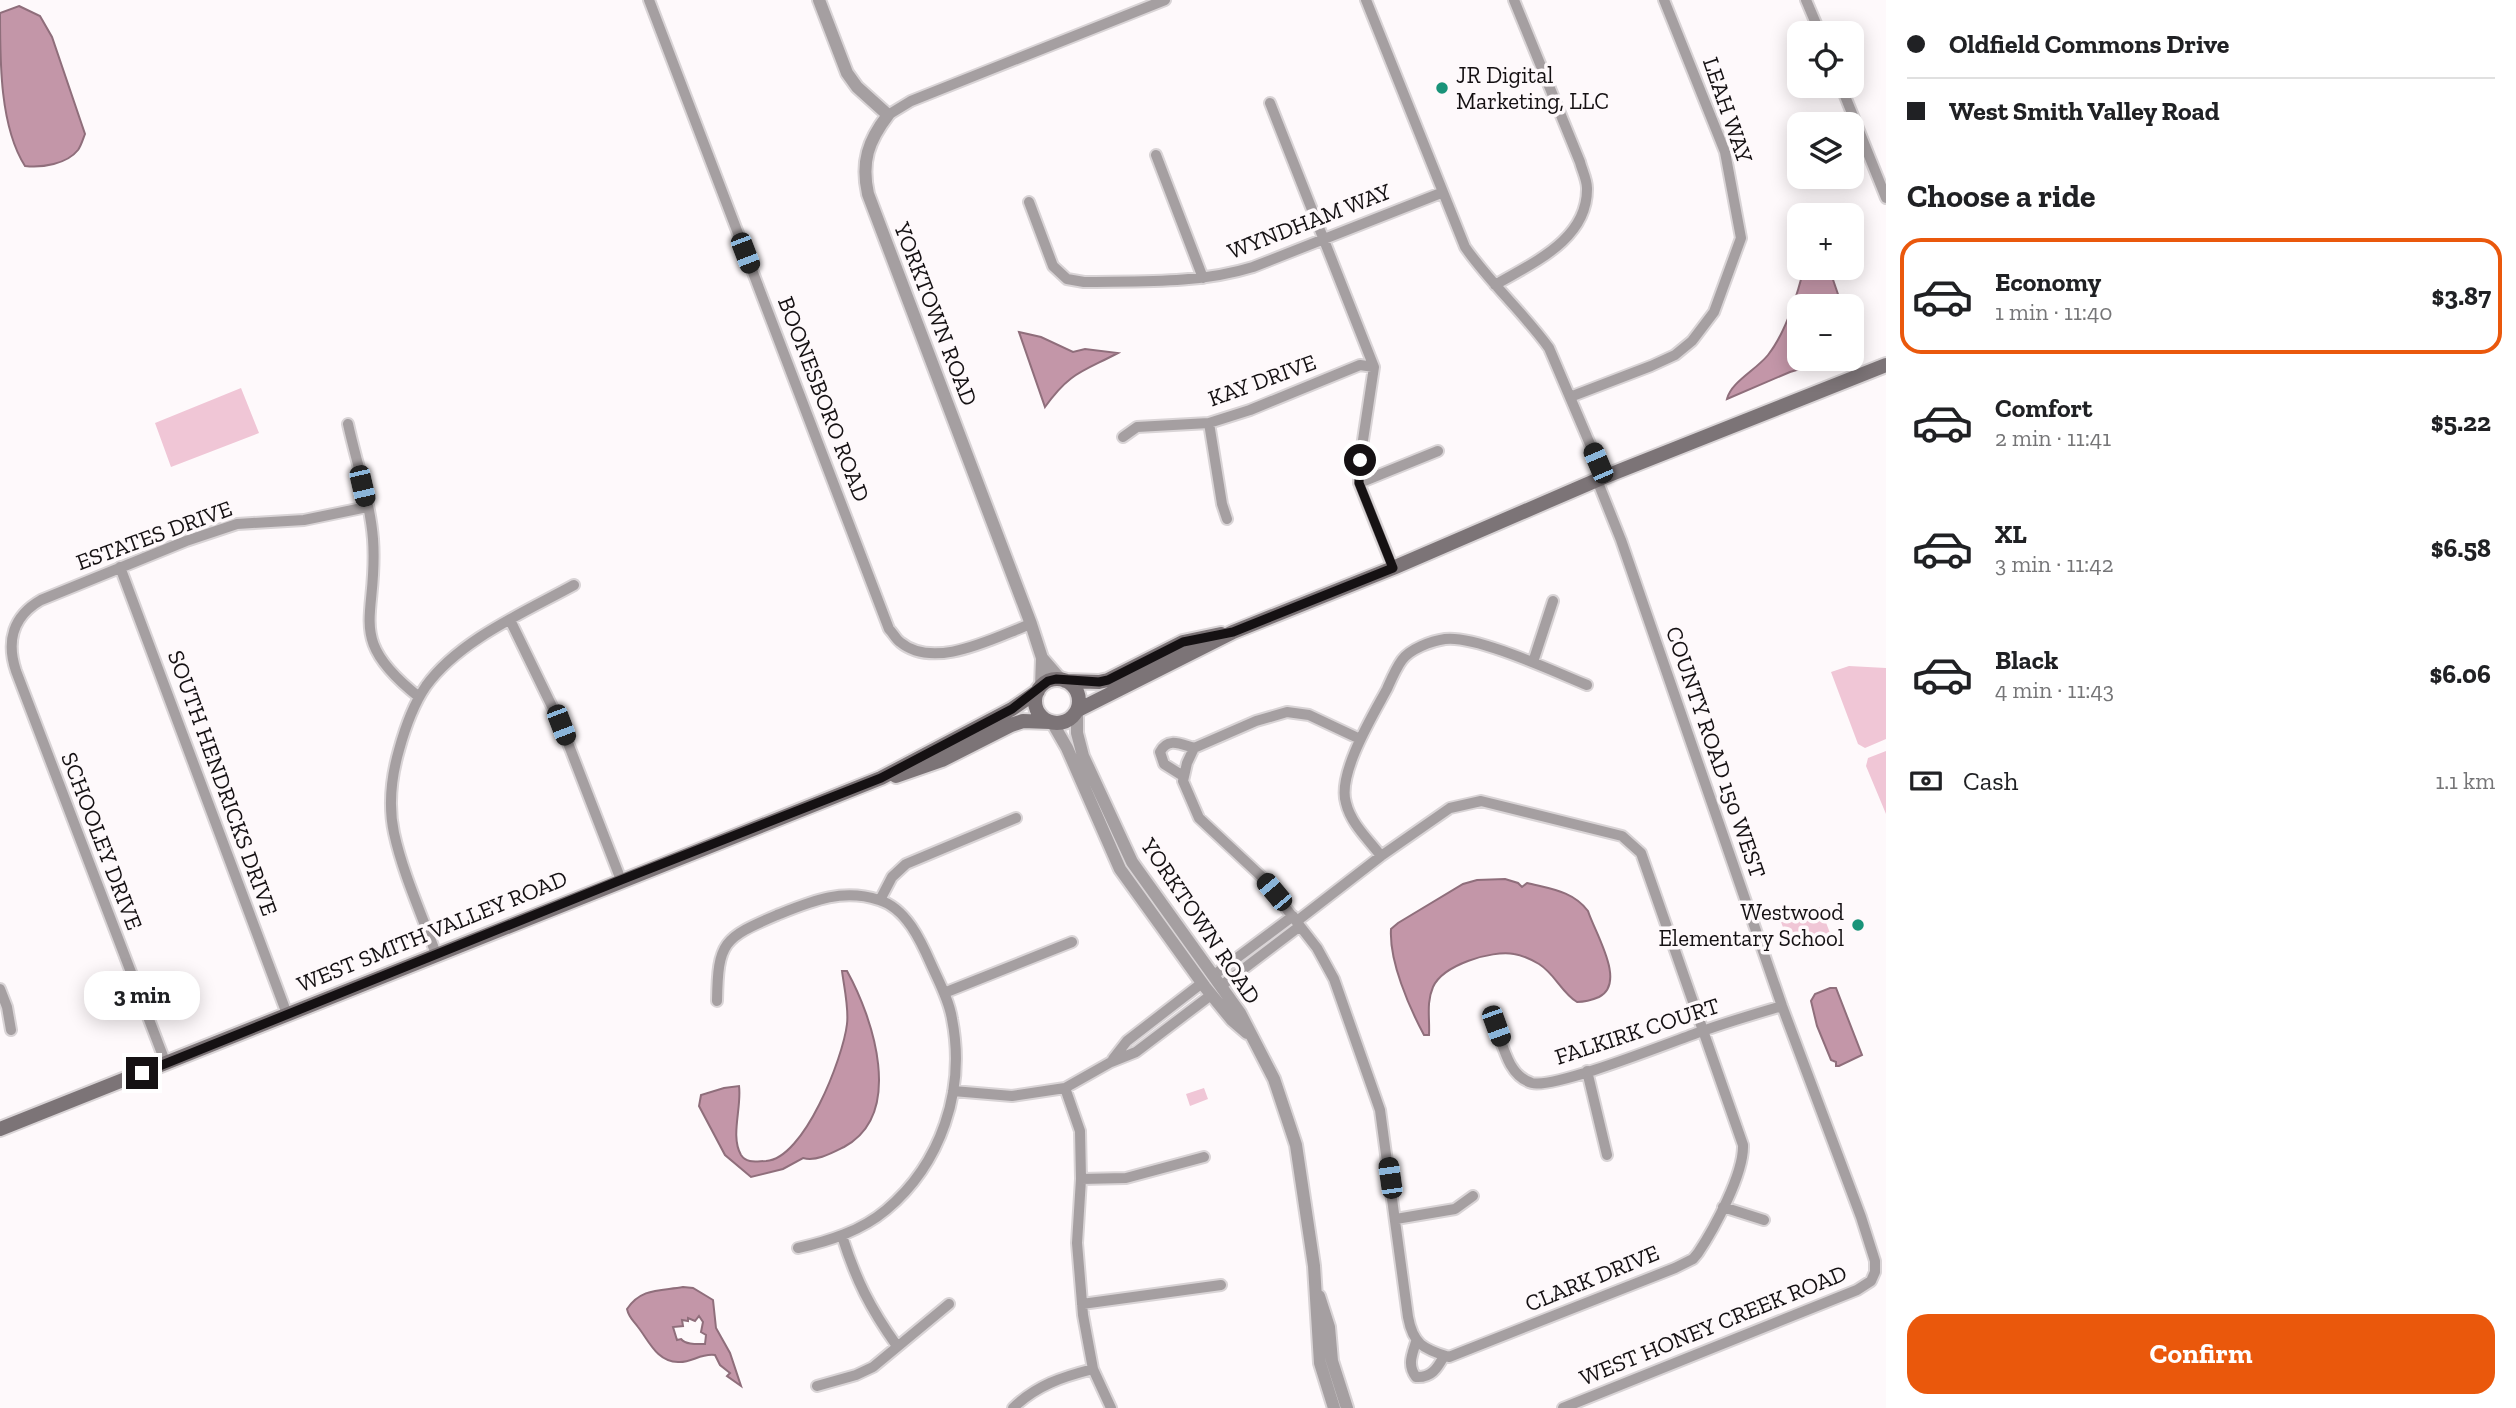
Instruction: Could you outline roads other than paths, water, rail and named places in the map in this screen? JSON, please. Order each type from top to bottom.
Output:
[{"type":"main road","points":[[1233,632],[1183,642],[1108,680],[1048,681],[1039,689],[1036,708],[1043,718],[1051,722],[1066,721],[1077,711],[1233,632],[1393,568],[1600,478],[1886,365]]},
{"type":"main road","points":[[1063,680],[1073,685],[1078,693],[1077,711]]},
{"type":"main road","name":"WEST SMITH VALLEY ROAD","points":[[0,1129],[881,778],[1012,709],[1039,689]]},
{"type":"main road","name":"WEST SMITH VALLEY ROAD","points":[[881,778],[899,775],[942,760],[1023,721],[1051,722]]},
{"type":"street","name":"BOONESBORO ROAD","points":[[649,0],[890,629],[900,642],[914,650],[942,654],[962,650],[1031,624]]},
{"type":"street","points":[[819,0],[847,73],[857,87],[888,115],[911,100],[1166,0]]},
{"type":"street","name":"COUNTY ROAD 150 WEST","points":[[1366,0],[1441,193],[1465,247],[1549,348],[1570,397],[1782,1006],[1861,1217],[1875,1261],[1874,1276]]},
{"type":"street","points":[[1495,285],[1564,242],[1578,224],[1587,187],[1580,162],[1514,0]]},
{"type":"street","name":"LEAH WAY","points":[[1570,397],[1663,361],[1692,341],[1714,312],[1741,239],[1725,152],[1664,0]]},
{"type":"street","points":[[1806,0],[1815,21]]},
{"type":"street","points":[[1846,98],[1886,198]]},
{"type":"street","points":[[1270,103],[1374,367],[1359,483],[1393,568]]},
{"type":"street","name":"YORKTOWN ROAD","points":[[888,115],[872,137],[865,158],[864,174],[868,194],[1031,624],[1042,658],[1039,689]]},
{"type":"street","points":[[1156,155],[1203,278]]},
{"type":"street","name":"WYNDHAM WAY","points":[[1029,202],[1054,266],[1067,279],[1084,282],[1224,275],[1252,267],[1441,193]]},
{"type":"street","name":"KAY DRIVE","points":[[1123,437],[1137,428],[1209,423],[1250,410],[1360,365],[1374,367]]},
{"type":"street","points":[[1209,423],[1222,504],[1227,519]]},
{"type":"street","points":[[348,424],[373,540],[369,614],[372,640],[387,668],[419,697]]},
{"type":"street","points":[[1359,483],[1438,451]]},
{"type":"street","name":"ESTATES DRIVE","points":[[13,631],[18,620],[32,606],[186,541],[237,524],[304,520],[367,507]]},
{"type":"street","name":"SOUTH HENDRICKS DRIVE","points":[[120,567],[287,1014]]},
{"type":"street","points":[[436,954],[397,847],[391,815],[393,772],[405,727],[419,697],[447,662],[510,620],[574,585]]},
{"type":"street","points":[[1533,662],[1553,601]]},
{"type":"street","points":[[510,620],[561,725],[621,880]]},
{"type":"street","name":"SCHOOLEY DRIVE","points":[[13,631],[11,645],[16,671],[166,1064]]},
{"type":"street","points":[[953,1091],[1012,1096],[1065,1088],[1111,1062],[1136,1052],[1215,985],[1381,856],[1354,822],[1345,802],[1345,782],[1360,739],[1403,658],[1422,646],[1443,639],[1460,639],[1533,662],[1587,685]]},
{"type":"street","name":"YORKTOWN ROAD","points":[[1042,658],[1063,680]]},
{"type":"street","name":"YORKTOWN ROAD","points":[[1077,711],[1077,733],[1083,756],[1132,862],[1215,985],[1240,1013],[1274,1079],[1296,1144],[1317,1289],[1329,1327],[1332,1361],[1347,1408]]},
{"type":"street","points":[[1360,739],[1309,715],[1287,712],[1256,721],[1194,748],[1171,742],[1160,752],[1164,764],[1183,778],[1199,818],[1261,876],[1322,954],[1334,979],[1380,1110],[1410,1330],[1416,1342],[1446,1357]]},
{"type":"street","name":"YORKTOWN ROAD","points":[[1051,722],[1067,748],[1120,869],[1202,983],[1215,985]]},
{"type":"street","points":[[1183,778],[1194,748]]},
{"type":"street","name":"CLARK DRIVE","points":[[1381,856],[1450,808],[1481,801],[1622,835],[1641,852],[1743,1145],[1741,1166],[1723,1207],[1702,1246],[1688,1262],[1446,1357],[1438,1368],[1424,1377],[1416,1377],[1411,1370],[1410,1361],[1416,1342]]},
{"type":"street","points":[[880,900],[892,877],[906,864],[1016,818]]},
{"type":"street","points":[[718,1001],[719,958],[727,945],[740,933],[830,896],[857,894],[880,900],[905,918],[923,945],[952,1017],[956,1050],[948,1116],[936,1150],[919,1176],[886,1210],[842,1236],[798,1248]]},
{"type":"street","points":[[944,993],[1072,942]]},
{"type":"street","points":[[1111,1062],[1128,1041],[1202,983]]},
{"type":"street","points":[[0,989],[11,1030]]},
{"type":"street","name":"FALKIRK COURT","points":[[1496,1026],[1510,1063],[1519,1076],[1528,1081],[1545,1083],[1587,1072],[1704,1030],[1782,1006]]},
{"type":"street","points":[[1587,1072],[1607,1155]]},
{"type":"street","points":[[1065,1088],[1080,1131],[1081,1179],[1077,1243],[1082,1304],[1093,1369],[1111,1408]]},
{"type":"street","points":[[1081,1179],[1126,1178],[1204,1157]]},
{"type":"street","points":[[1396,1219],[1455,1209],[1474,1196]]},
{"type":"street","points":[[1723,1207],[1764,1220]]},
{"type":"street","points":[[842,1236],[856,1277],[872,1310],[897,1346]]},
{"type":"street","name":"WEST HONEY CREEK ROAD","points":[[1563,1408],[1857,1290],[1874,1276]]},
{"type":"street","points":[[1082,1304],[1221,1285]]},
{"type":"street","name":"YORKTOWN ROAD","points":[[1317,1289],[1320,1363],[1334,1408]]},
{"type":"street","points":[[817,1386],[864,1371],[949,1304]]},
{"type":"street","points":[[1013,1408],[1033,1391],[1053,1380],[1093,1369]]},
{"type":"place","name":"JR Digital Marketing, LLC","points":[[1442,88]]},
{"type":"place","name":"Westwood Elementary School","points":[[1858,925]]}]
